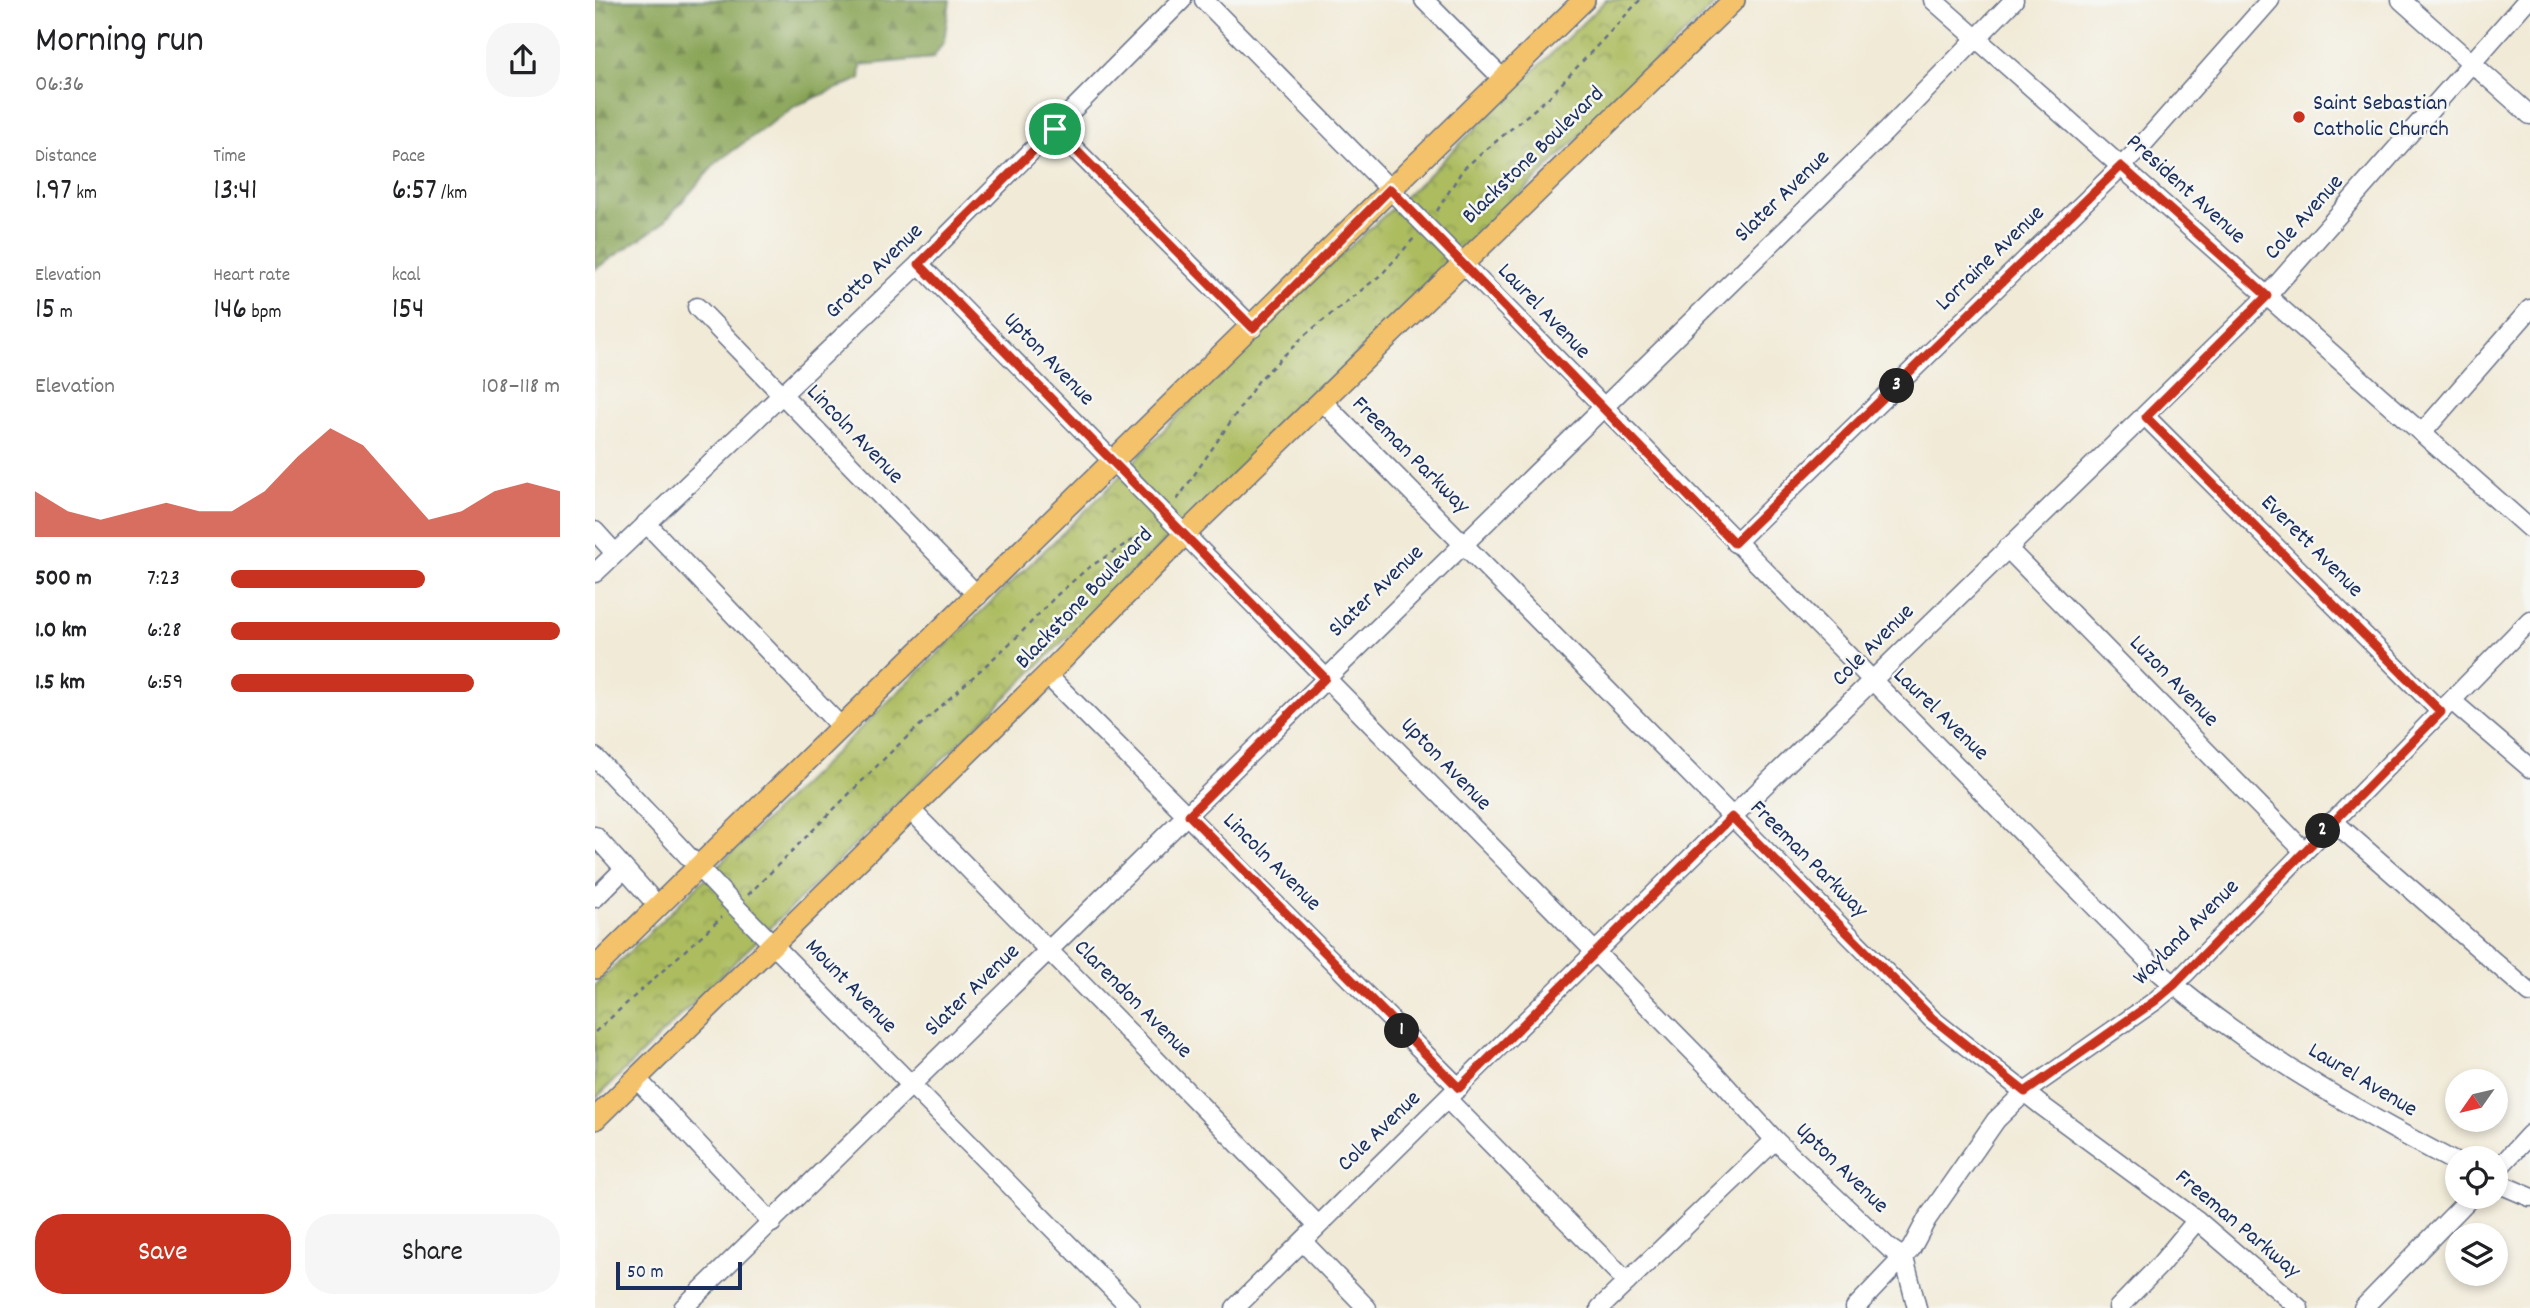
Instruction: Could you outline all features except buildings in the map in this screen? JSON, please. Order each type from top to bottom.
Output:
[{"type":"main road","points":[[595,968],[1253,328],[1390,189],[1584,0]]},
{"type":"main road","name":"Blackstone Boulevard","points":[[595,1119],[1047,675],[1185,534],[1734,0]]},
{"type":"street","name":"Grotto Avenue","points":[[595,573],[919,264],[1182,0]]},
{"type":"street","name":"Laurel Avenue","points":[[1204,0],[1734,543],[2174,985],[2315,1085],[2445,1156]]},
{"type":"street","points":[[1424,0],[1503,79]]},
{"type":"street","name":"President Avenue","points":[[1933,0],[2530,529]]},
{"type":"street","name":"Slater Avenue","points":[[683,1308],[1603,409],[1978,40],[2014,0]]},
{"type":"street","name":"Lorraine Avenue","points":[[1734,543],[2121,166],[2270,0]]},
{"type":"street","points":[[2400,0],[2530,115]]},
{"type":"street","name":"Cole Avenue","points":[[1235,1308],[1732,817],[2007,548],[2146,417],[2267,296],[2527,0]]},
{"type":"street","points":[[1055,129],[1253,328]]},
{"type":"street","name":"Upton Avenue","points":[[919,264],[1716,1075],[1775,1140],[1889,1248],[1904,1258]]},
{"type":"street","name":"Lincoln Avenue","points":[[697,307],[978,596]]},
{"type":"street","points":[[2422,433],[2530,309]]},
{"type":"street","name":"Freeman Parkway","points":[[1322,401],[1932,1018],[2025,1092],[2197,1220],[2299,1308]]},
{"type":"street","name":"Everett Avenue","points":[[2146,417],[2446,706],[2530,768]]},
{"type":"street","points":[[646,523],[842,728]]},
{"type":"street","points":[[595,531],[615,553]]},
{"type":"street","name":"Luzon Avenue","points":[[2007,548],[2304,851]]},
{"type":"street","name":"Wayland Avenue","points":[[1855,1308],[1904,1258],[1927,1219],[1996,1120],[2025,1092],[2174,985],[2530,620]]},
{"type":"street","name":"Lincoln Avenue","points":[[1047,675],[1189,815],[1627,1282]]},
{"type":"street","name":"Mount Avenue","points":[[595,757],[735,906],[1131,1308]]},
{"type":"street","name":"Clarendon Avenue","points":[[911,809],[1318,1225]]},
{"type":"street","points":[[2333,821],[2530,993]]},
{"type":"street","points":[[595,836],[658,906]]},
{"type":"street","points":[[595,898],[624,869]]},
{"type":"street","points":[[636,1079],[772,1223]]},
{"type":"street","points":[[2508,1157],[2530,1134]]},
{"type":"street","points":[[1600,1308],[1775,1140]]},
{"type":"street","points":[[2508,1188],[2530,1197]]},
{"type":"street","points":[[2363,1308],[2459,1209]]},
{"type":"street","points":[[2118,1308],[2159,1266],[2197,1220]]},
{"type":"street","points":[[1303,1242],[1367,1308]]},
{"type":"street","points":[[1904,1258],[1917,1308]]},
{"type":"street","points":[[2383,1288],[2386,1308]]},
{"type":"path","points":[[595,1032],[735,906],[884,758],[1019,635],[1057,595],[1088,568],[1132,542],[1165,515],[1184,493],[1259,380],[1306,334],[1382,274],[1425,226],[1463,169],[1548,97],[1640,0]]},
{"type":"green space","points":[[595,0],[950,0],[944,41],[933,58],[861,65],[860,79],[795,106],[717,162],[662,224],[595,269]]},
{"type":"green space","points":[[1606,0],[1719,0],[595,1099],[595,985],[1107,490],[1257,332],[1422,181]]},
{"type":"place","name":"Saint Sebastian Catholic Church","points":[[2299,117]]},
{"type":"route","points":[[1055,129],[1253,328],[1390,189],[1734,543],[2121,166],[2267,296],[2146,417],[2160,428],[2441,712],[2174,985],[2025,1092],[1958,1041],[1893,982],[1732,817],[1459,1088],[1189,815],[1325,678],[919,264],[1055,129]]}]
